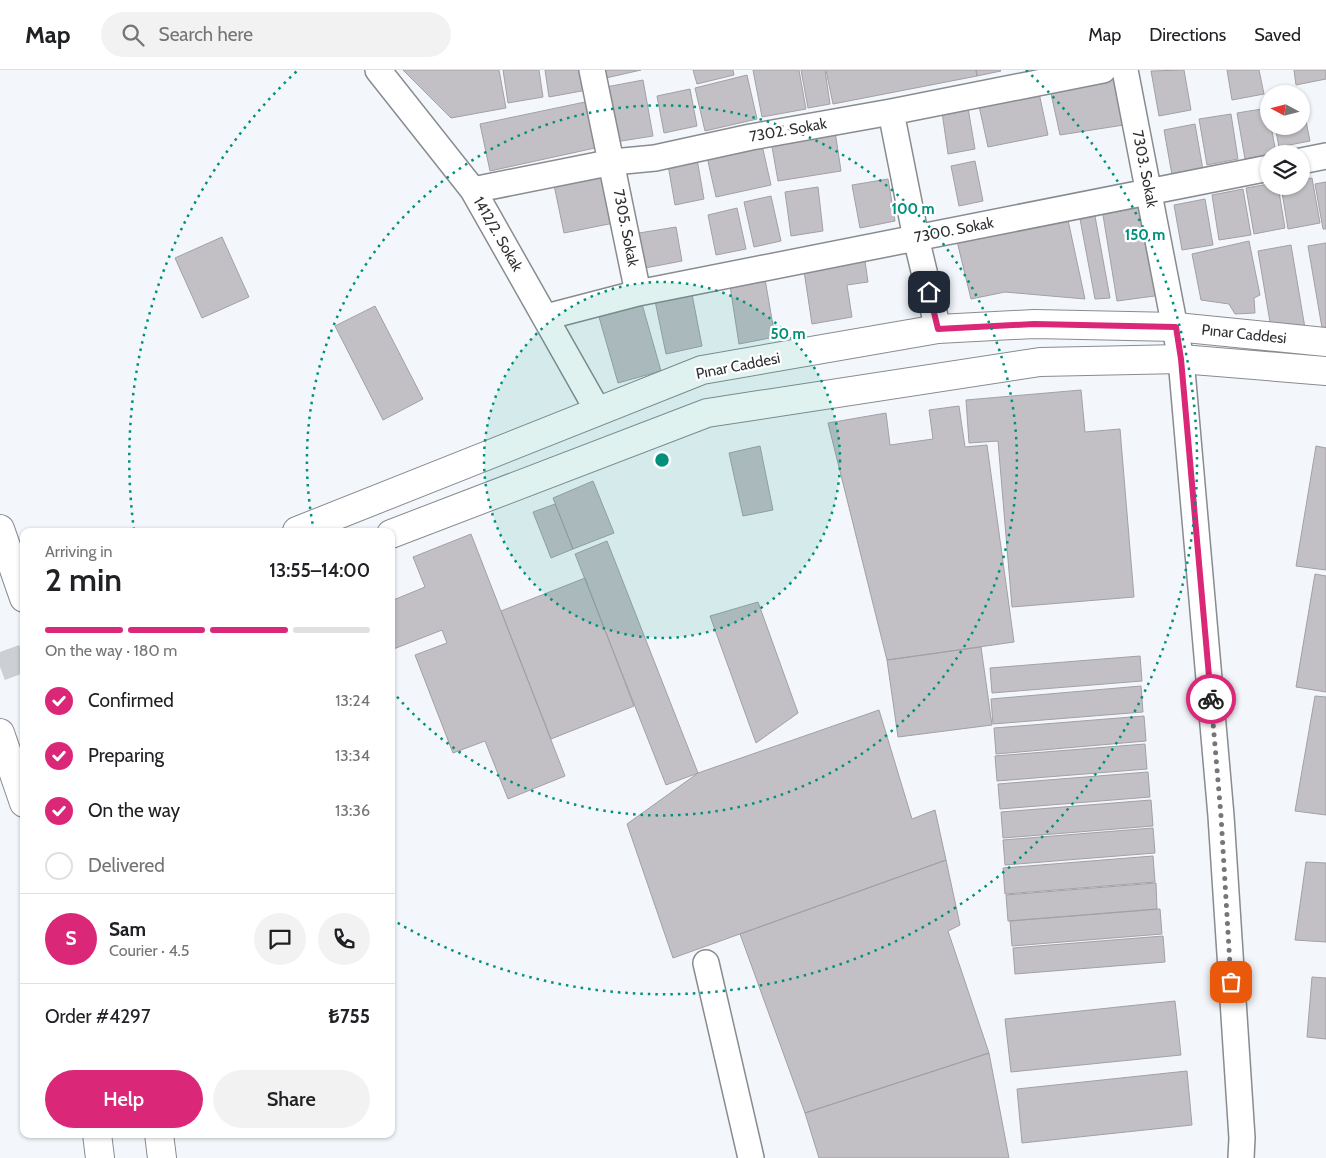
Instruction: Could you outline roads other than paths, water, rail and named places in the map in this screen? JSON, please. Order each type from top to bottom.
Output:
[{"type":"main road","name":"Pınar Caddesi","points":[[304,528],[702,370],[938,329],[1034,324],[1176,327],[1326,342]]},
{"type":"main road","name":"Pınar Caddesi","points":[[395,532],[707,413],[1040,362],[1181,359],[1326,372]]},
{"type":"main road","points":[[0,529],[20,586]]},
{"type":"main road","points":[[0,733],[20,791]]},
{"type":"main road","points":[[98,1138],[100,1158]]},
{"type":"main road","points":[[160,1138],[162,1158]]},
{"type":"street","name":"1412/2. Sokak","points":[[378,70],[473,190],[598,411]]},
{"type":"street","name":"7305. Sokak","points":[[592,70],[613,162],[638,293]]},
{"type":"street","name":"7302. Sokak","points":[[473,190],[613,162],[654,158],[751,137],[891,112],[1103,70]]},
{"type":"street","name":"7303. Sokak","points":[[1125,70],[1150,191],[1181,359],[1221,816],[1242,1138],[1241,1158]]},
{"type":"street","points":[[891,112],[916,238],[938,329]]},
{"type":"street","points":[[1310,159],[1326,156]]},
{"type":"street","name":"7300. Sokak","points":[[638,293],[1260,170]]},
{"type":"street","points":[[546,317],[638,293]]},
{"type":"street","points":[[706,963],[751,1158]]},
{"type":"tunnel","points":[[0,667],[20,660]]}]
